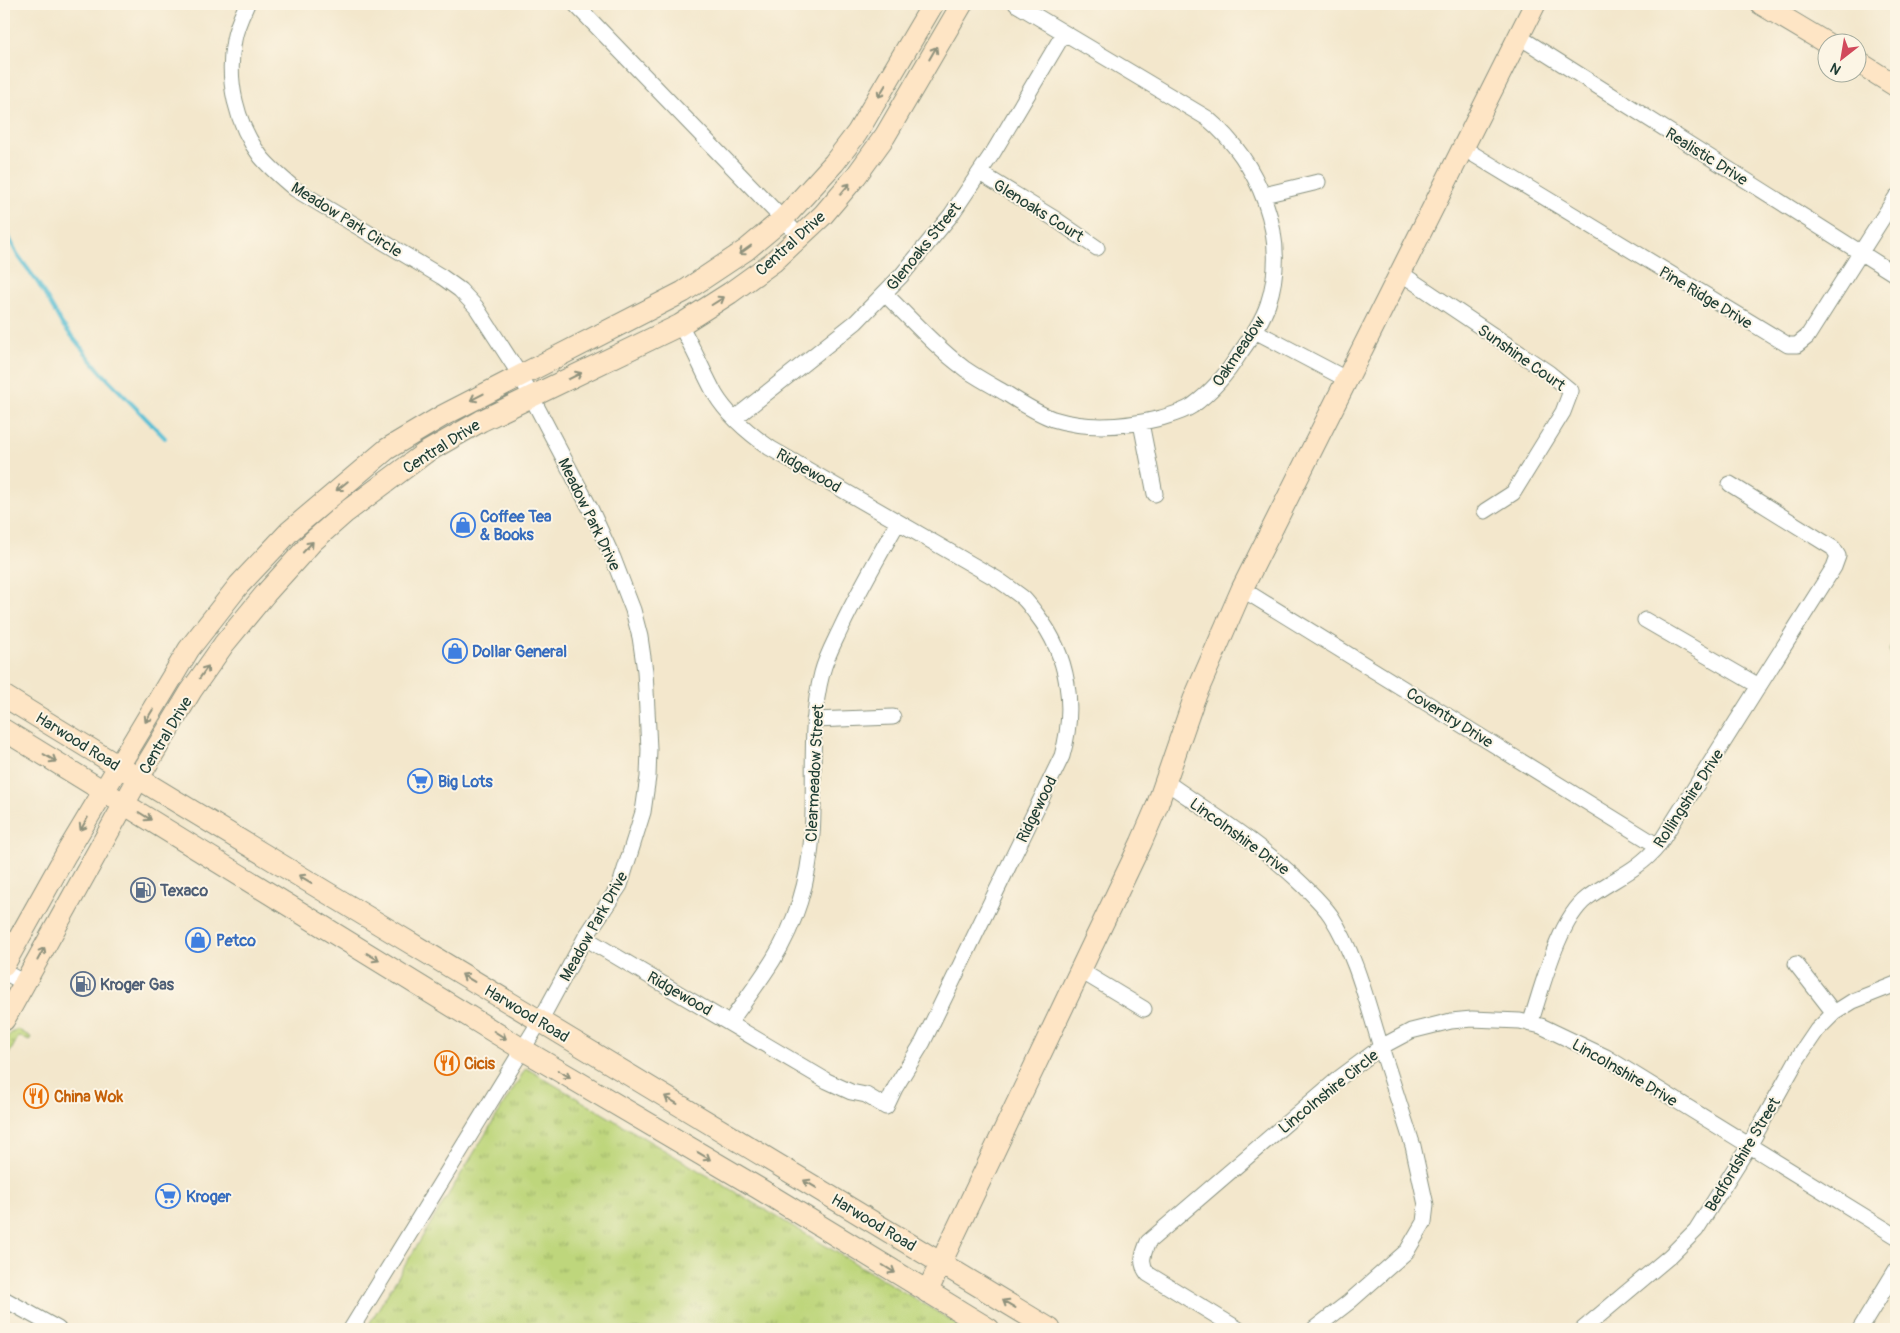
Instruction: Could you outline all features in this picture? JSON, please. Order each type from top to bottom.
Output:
[{"type":"main road","name":"Central Drive","points":[[4,965],[103,791],[189,649],[230,597],[290,531],[381,454],[444,415],[683,292],[746,250],[783,219],[834,163],[857,132],[933,4]]},
{"type":"main road","name":"Central Drive","points":[[4,1020],[138,779],[191,692],[224,644],[249,613],[312,542],[346,512],[425,452],[481,421],[680,325],[730,293],[773,262],[823,215],[885,136],[962,4]]},
{"type":"main road","points":[[927,1292],[1141,843],[1166,782],[1194,699],[1242,589],[1399,272],[1535,4]]},
{"type":"main road","points":[[1761,4],[1818,38]]},
{"type":"main road","points":[[1868,68],[1896,86]]},
{"type":"main road","points":[[381,454],[396,474]]},
{"type":"main road","points":[[230,597],[249,613]]},
{"type":"main road","name":"Harwood Road","points":[[4,696],[118,767],[1050,1329]]},
{"type":"main road","name":"Harwood Road","points":[[4,730],[522,1049],[758,1188],[989,1329]]},
{"type":"main road","points":[[331,932],[346,904]]},
{"type":"street","name":"Meadow Park Circle","points":[[247,4],[234,39],[231,60],[232,89],[238,114],[249,138],[261,157],[295,189],[442,277],[460,290],[488,323],[520,375]]},
{"type":"street","points":[[575,4],[800,237]]},
{"type":"street","name":"Oakmeadow","points":[[885,294],[942,350],[966,369],[1045,415],[1079,425],[1112,427],[1141,423],[1172,415],[1191,407],[1210,392],[1225,376],[1255,331],[1268,306],[1274,278],[1275,242],[1272,224],[1264,195],[1252,172],[1224,132],[1207,118],[1016,4]]},
{"type":"street","name":"Glenoaks Street","points":[[735,418],[856,322],[885,294],[951,215],[980,173],[1064,33]]},
{"type":"street","name":"Realistic Drive","points":[[1518,36],[1896,275]]},
{"type":"street","name":"Pine Ridge Drive","points":[[1463,148],[1788,345],[1797,345],[1807,337],[1896,196]]},
{"type":"street","name":"Glenoaks Court","points":[[980,173],[1098,248]]},
{"type":"street","points":[[1264,195],[1318,182]]},
{"type":"street","name":"Sunshine Court","points":[[1399,272],[1549,373],[1571,391],[1563,412],[1512,493],[1485,511]]},
{"type":"street","name":"Ridgewood","points":[[585,938],[827,1080],[851,1092],[866,1095],[886,1107],[895,1088],[923,1042],[1062,756],[1067,738],[1069,712],[1066,672],[1048,629],[1023,598],[998,579],[754,437],[716,395],[680,325]]},
{"type":"street","points":[[1255,331],[1346,379]]},
{"type":"street","name":"Meadow Park Drive","points":[[350,1329],[540,1021],[585,938],[620,885],[643,812],[649,749],[645,671],[640,637],[633,610],[613,558],[591,510],[520,375]]},
{"type":"street","points":[[1141,423],[1155,494]]},
{"type":"street","name":"Rollingshire Drive","points":[[1530,1024],[1559,939],[1578,907],[1587,898],[1650,856],[1658,846],[1834,567],[1838,556],[1833,548],[1730,484]]},
{"type":"street","name":"Clearmeadow Street","points":[[730,1022],[773,960],[792,922],[800,900],[808,867],[812,836],[814,720],[822,673],[828,655],[856,595],[898,522]]},
{"type":"street","name":"Coventry Drive","points":[[1242,589],[1658,846]]},
{"type":"street","points":[[1645,620],[1759,686]]},
{"type":"street","points":[[814,720],[893,717]]},
{"type":"street","name":"Lincolnshire Drive","points":[[1166,782],[1269,854],[1330,914],[1356,970],[1381,1047],[1411,1031],[1472,1018],[1520,1021],[1541,1026],[1606,1057],[1896,1236]]},
{"type":"street","points":[[1796,964],[1834,1013]]},
{"type":"street","points":[[1081,971],[1144,1009]]},
{"type":"street","points":[[4,972],[25,983]]},
{"type":"street","name":"Bedfordshire Street","points":[[1583,1329],[1670,1256],[1696,1230],[1749,1146],[1798,1058],[1817,1030],[1834,1013],[1853,1001],[1896,984]]},
{"type":"street","name":"Lincolnshire Circle","points":[[1238,1329],[1148,1274],[1143,1268],[1142,1262],[1148,1242],[1338,1079],[1381,1047],[1413,1146],[1426,1205],[1426,1214],[1424,1222],[1407,1251],[1349,1302],[1314,1329]]},
{"type":"street","points":[[1860,1329],[1896,1270]]},
{"type":"street","points":[[5,1303],[58,1329]]},
{"type":"green space","points":[[1896,638],[1896,663],[1893,661],[1889,650]]},
{"type":"green space","points":[[17,1029],[31,1037],[29,1041],[19,1036],[4,1063],[4,1048],[7,1039]]},
{"type":"green space","points":[[526,1068],[966,1329],[366,1329]]},
{"type":"waterway","points":[[4,227],[17,254],[38,283],[62,324],[101,372],[165,438]]},
{"type":"place","name":"Coffee Tea & Books","points":[[463,525]]},
{"type":"place","name":"Dollar General","points":[[455,651]]},
{"type":"place","name":"Big Lots","points":[[420,781]]},
{"type":"place","name":"Texaco","points":[[143,890]]},
{"type":"place","name":"Petco","points":[[198,940]]},
{"type":"place","name":"Kroger Gas","points":[[83,984]]},
{"type":"place","name":"Cicis","points":[[447,1063]]},
{"type":"place","name":"China Wok","points":[[36,1096]]},
{"type":"place","name":"Kroger","points":[[168,1196]]}]
